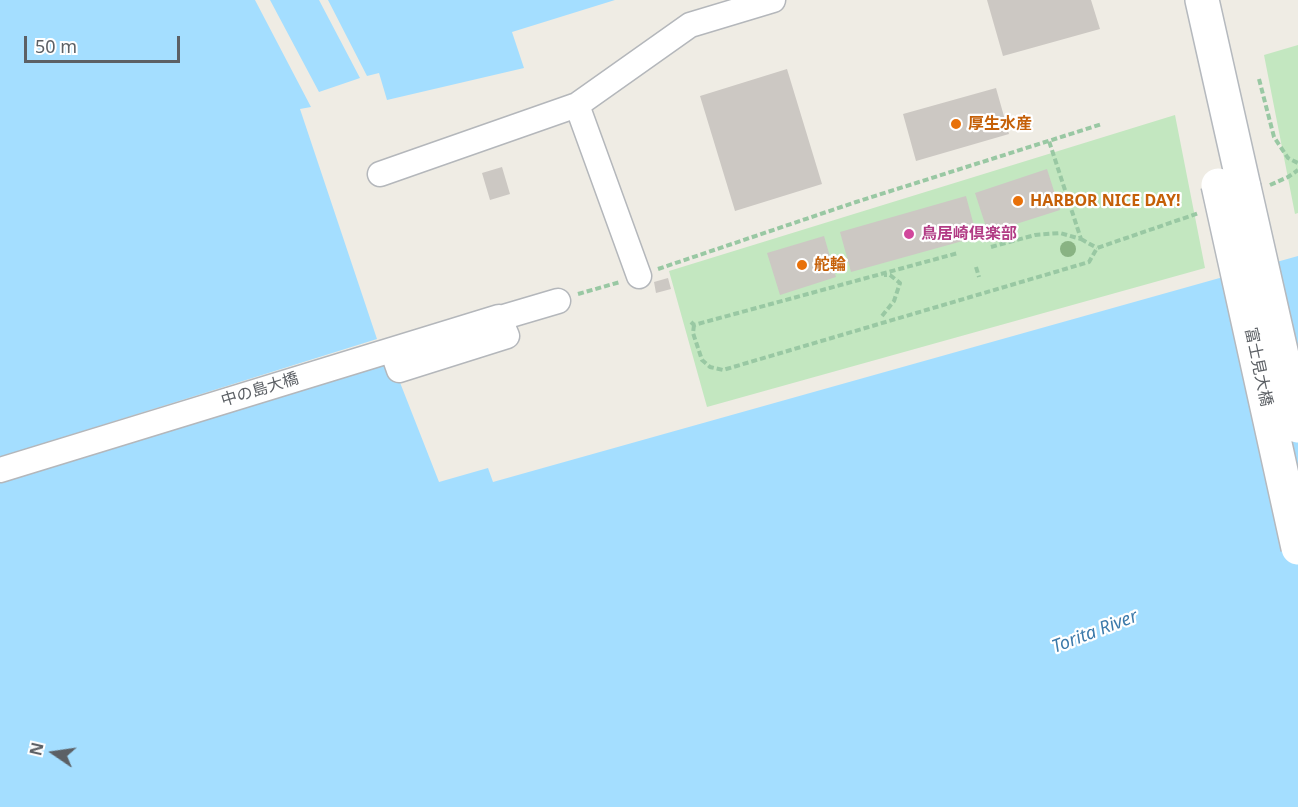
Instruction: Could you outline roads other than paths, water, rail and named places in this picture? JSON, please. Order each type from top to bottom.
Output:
[{"type":"street","points":[[380,174],[577,105],[690,25],[773,0]]},
{"type":"street","points":[[1191,0],[1231,186]]},
{"type":"street","points":[[1202,0],[1231,186]]},
{"type":"street","points":[[577,105],[639,276]]},
{"type":"street","name":"富士見大橋","points":[[1231,186],[1298,426]]},
{"type":"street","name":"富士見大橋","points":[[1231,186],[1298,548]]},
{"type":"street","name":"中の島大橋","points":[[0,470],[500,317],[507,336],[399,370],[392,350],[558,301]]},
{"type":"water","points":[[0,0],[255,0],[311,107],[300,109],[377,339],[0,457]]},
{"type":"water","points":[[270,0],[319,0],[360,78],[319,92]]},
{"type":"water","points":[[328,0],[615,0],[512,32],[524,68],[387,100],[379,73],[367,76]]},
{"type":"water","name":"Torita River","points":[[1298,256],[1298,807],[0,807],[0,476],[390,357],[439,482],[488,468],[493,482]]},
{"type":"place","name":"厚生水産","points":[[956,124]]},
{"type":"place","name":"HARBOR NICE DAY!","points":[[1018,201]]},
{"type":"place","name":"鳥居崎倶楽部","points":[[909,234]]},
{"type":"place","name":"舵輪","points":[[802,265]]}]
